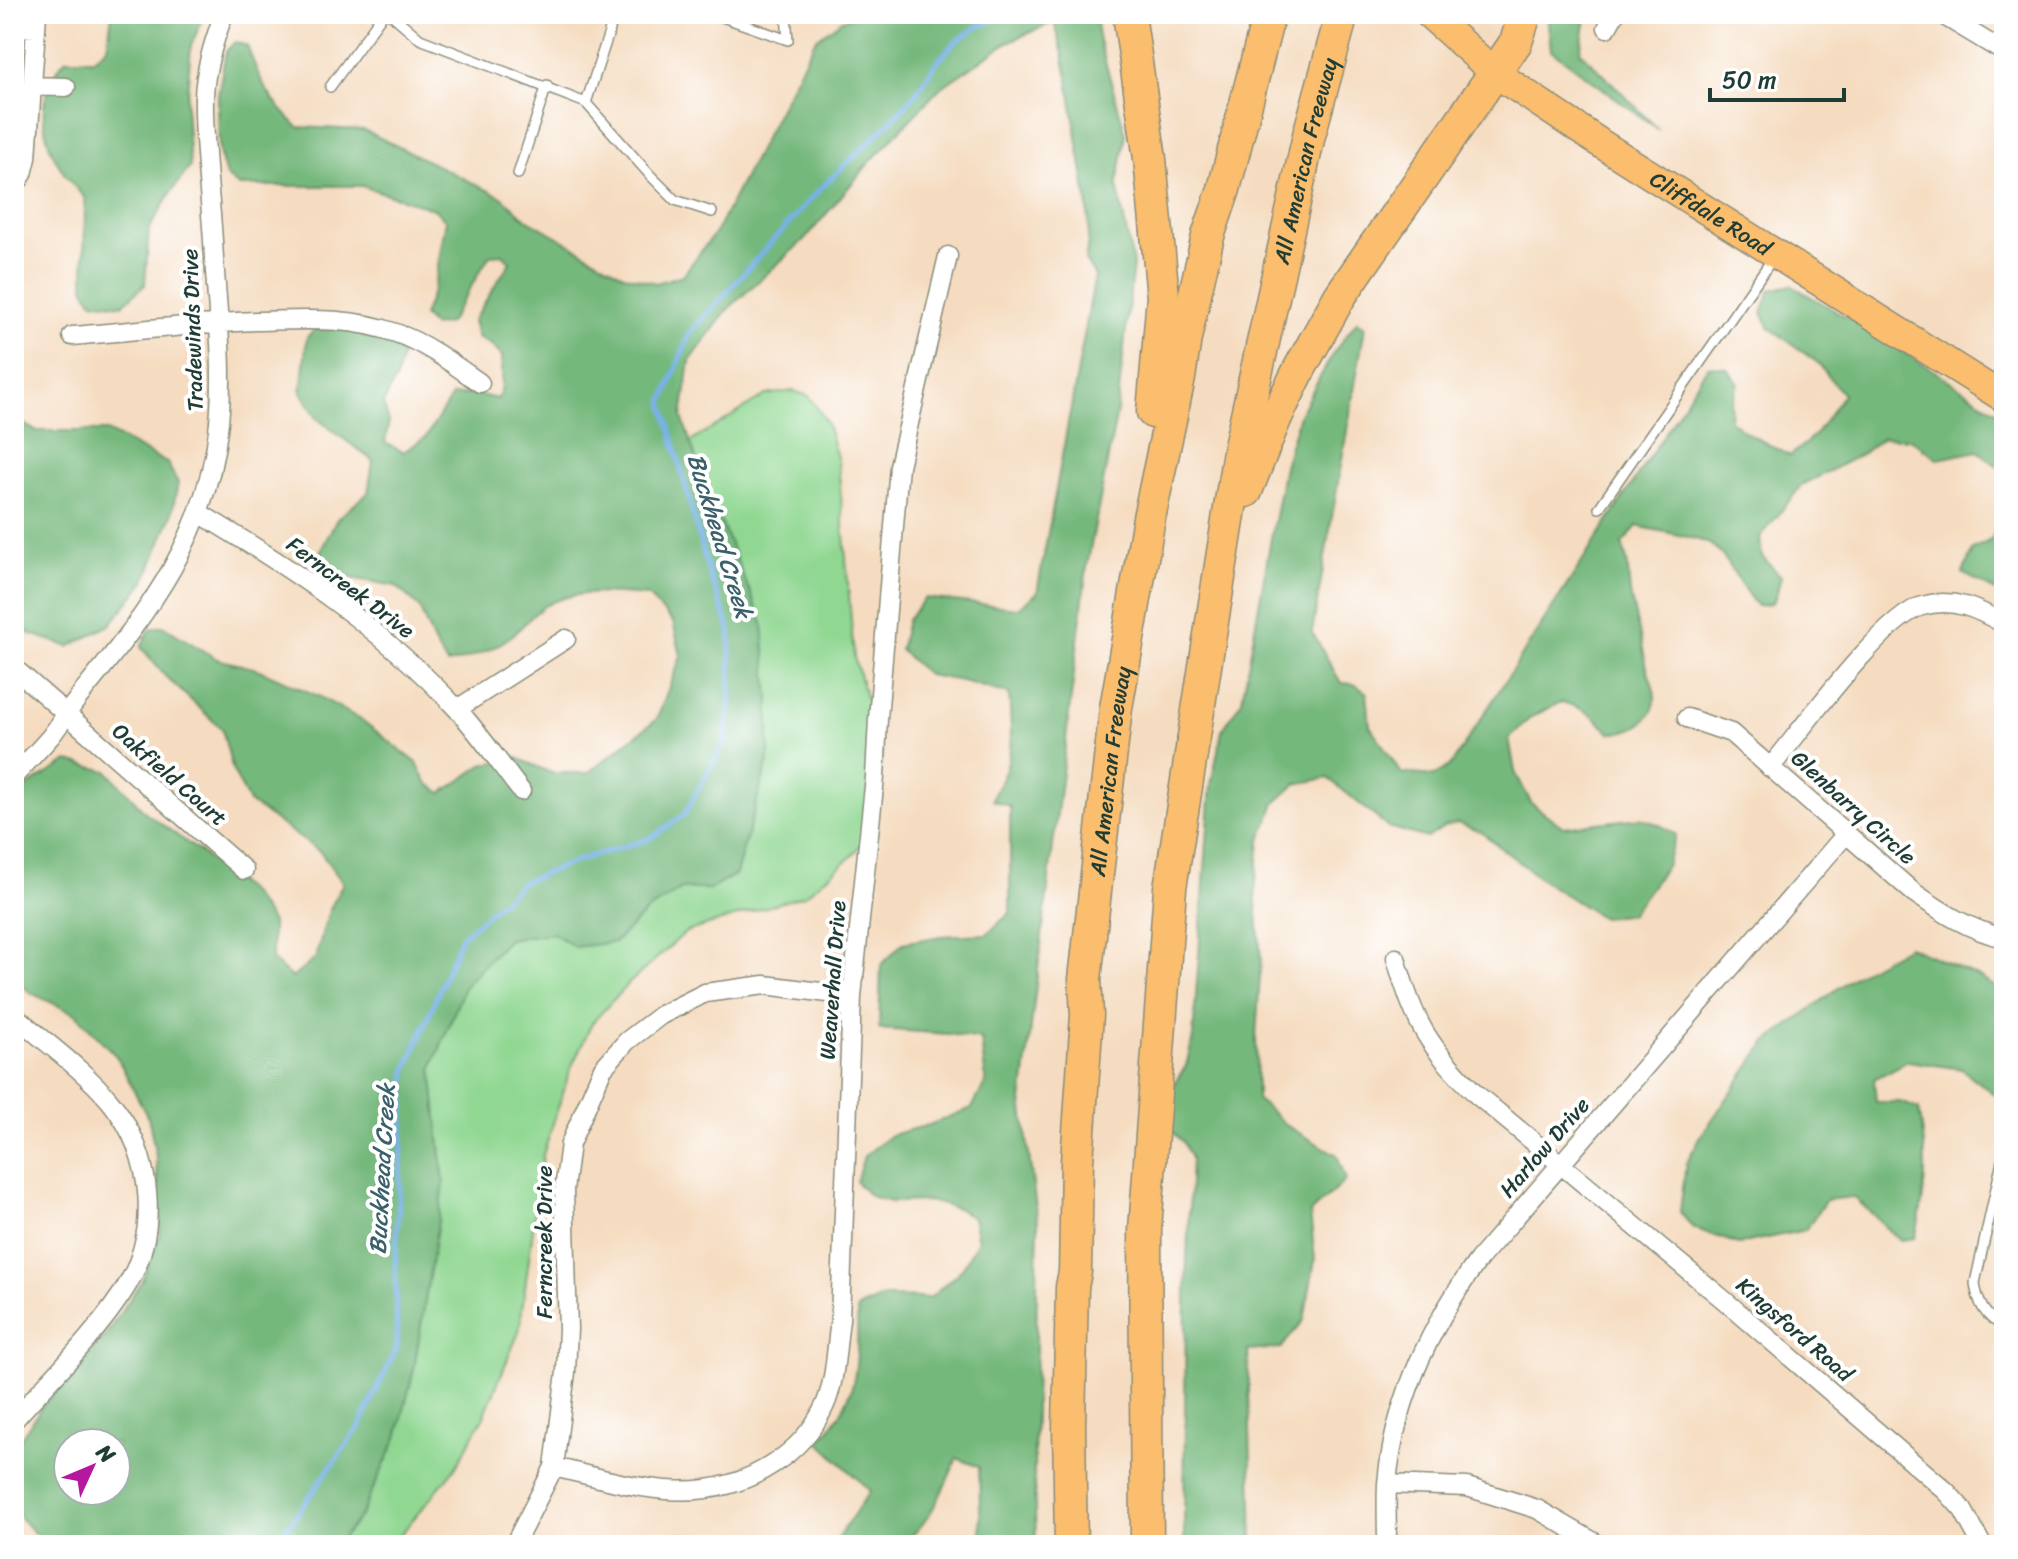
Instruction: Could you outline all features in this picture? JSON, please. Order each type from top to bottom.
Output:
[{"type":"highway","points":[[1129,14],[1150,159],[1163,297],[1150,451],[1149,518]]},
{"type":"highway","name":"All American Freeway","points":[[1071,1545],[1069,1427],[1072,1287],[1087,1015],[1085,979],[1116,708],[1185,338],[1208,236],[1224,189],[1269,14]]},
{"type":"highway","name":"All American Freeway","points":[[1147,1545],[1145,1230],[1170,888],[1239,451],[1309,135],[1342,14]]},
{"type":"highway","points":[[1224,538],[1300,368],[1340,296],[1516,42],[1525,14]]},
{"type":"main road","name":"Cliffdale Road","points":[[1429,14],[1495,73],[2004,398]]},
{"type":"street","name":"Tradewinds Drive","points":[[14,776],[52,734],[137,625],[182,553],[199,513],[213,460],[222,387],[204,97],[212,48],[224,14]]},
{"type":"street","points":[[1942,14],[2004,52]]},
{"type":"street","points":[[14,27],[36,21],[27,158],[23,174],[14,187]]},
{"type":"street","points":[[32,86],[66,87]]},
{"type":"street","name":"Weaverhall Drive","points":[[554,1467],[646,1489],[686,1491],[721,1488],[753,1477],[787,1455],[805,1437],[825,1404],[840,1320],[852,996],[875,777],[899,466],[948,256]]},
{"type":"street","points":[[72,336],[314,318],[375,326],[431,349],[480,383]]},
{"type":"street","name":"Ferncreek Drive","points":[[199,513],[331,597],[404,657],[457,709],[521,791]]},
{"type":"street","name":"Glenbarry Circle","points":[[2004,624],[1973,607],[1950,602],[1925,605],[1903,615],[1872,645],[1770,768],[1913,892],[1975,931],[2004,938]]},
{"type":"street","points":[[457,709],[566,639]]},
{"type":"street","name":"Oakfield Court","points":[[14,668],[244,870]]},
{"type":"street","points":[[1687,718],[1731,733],[1770,768]]},
{"type":"street","name":"Harlow Drive","points":[[1387,1545],[1387,1484],[1405,1399],[1433,1331],[1458,1289],[1479,1259],[1846,834]]},
{"type":"street","name":"Kingsford Road","points":[[1396,958],[1415,1019],[1443,1060],[1477,1095],[1724,1300],[1946,1491],[1963,1510],[1982,1545]]},
{"type":"street","name":"Ferncreek Drive","points":[[514,1545],[554,1467],[568,1329],[564,1190],[570,1144],[603,1068],[627,1041],[661,1015],[705,993],[765,985],[852,996]]},
{"type":"street","points":[[14,1420],[123,1293],[142,1249],[148,1200],[139,1152],[123,1119],[100,1091],[16,1022]]},
{"type":"street","points":[[1387,1484],[1467,1487],[1537,1509],[1599,1545]]},
{"type":"lane","points":[[330,87],[383,14]]},
{"type":"lane","points":[[391,14],[420,39],[547,85],[586,103],[675,200],[712,212]]},
{"type":"lane","points":[[586,103],[615,14]]},
{"type":"lane","points":[[714,14],[788,40],[786,14]]},
{"type":"lane","points":[[518,174],[547,85]]},
{"type":"lane","points":[[1599,508],[1775,254]]},
{"type":"lane","points":[[2004,1152],[1975,1283],[1984,1311],[2004,1325]]},
{"type":"green space","points":[[112,14],[205,14],[191,45],[186,107],[190,167],[149,229],[145,285],[122,305],[92,301],[84,287],[85,198],[71,183],[51,149],[44,113],[46,95],[53,77],[66,59],[94,59],[107,47]]},
{"type":"green space","points":[[861,14],[1095,14],[1098,37],[1126,134],[1117,185],[1133,264],[1117,411],[1087,566],[1022,1101],[1038,1224],[1034,1471],[1036,1545],[981,1545],[979,1467],[957,1458],[933,1508],[906,1540],[883,1547],[833,1545],[870,1491],[818,1441],[842,1411],[854,1380],[857,1309],[883,1297],[930,1298],[962,1269],[978,1240],[973,1218],[959,1209],[929,1201],[891,1202],[870,1196],[856,1182],[864,1156],[891,1135],[929,1125],[972,1108],[986,1082],[981,1039],[879,1029],[881,965],[903,943],[941,936],[987,934],[1010,913],[1010,806],[992,800],[1009,757],[1009,694],[928,675],[900,650],[907,620],[925,598],[1018,608],[1037,593],[1095,276],[1085,260],[1089,228],[1086,196],[1067,76],[1054,22],[1008,42],[939,89],[868,164],[807,237],[728,309],[690,361],[682,417],[703,479],[763,623],[769,700],[769,758],[736,874],[711,889],[682,889],[648,910],[615,942],[575,947],[553,933],[508,939],[465,985],[432,1068],[444,1185],[414,1369],[397,1438],[361,1515],[337,1545],[45,1545],[14,1511],[14,1448],[43,1405],[103,1339],[141,1282],[160,1236],[156,1157],[149,1120],[117,1057],[76,1014],[31,993],[14,979],[14,799],[23,789],[68,761],[107,771],[145,812],[250,893],[272,922],[272,960],[292,978],[315,959],[329,911],[343,883],[320,852],[249,802],[233,771],[222,729],[165,676],[141,647],[150,629],[163,626],[217,659],[257,669],[320,697],[363,721],[417,763],[427,783],[442,793],[483,765],[515,757],[551,773],[588,773],[657,719],[681,656],[673,622],[648,596],[594,593],[555,601],[495,646],[447,664],[434,643],[419,607],[396,586],[334,575],[319,554],[337,519],[368,493],[373,461],[318,419],[301,392],[307,337],[315,329],[345,329],[389,336],[404,348],[396,378],[383,404],[389,421],[385,443],[403,452],[426,437],[452,396],[474,394],[498,399],[502,386],[502,356],[477,337],[473,321],[510,262],[503,254],[490,255],[449,323],[433,326],[423,316],[434,288],[446,220],[434,209],[362,186],[239,186],[226,176],[219,151],[218,95],[226,51],[235,42],[247,46],[267,90],[298,127],[364,130],[502,197],[525,218],[624,275],[656,283],[683,275],[717,230],[815,40],[842,20]]},
{"type":"green space","points":[[1547,14],[1587,14],[1580,51],[1659,130],[1551,50]]},
{"type":"green space","points":[[1791,285],[1889,342],[2004,416],[2004,471],[1978,451],[1938,459],[1910,439],[1883,437],[1863,453],[1801,486],[1760,538],[1762,557],[1781,576],[1771,604],[1757,606],[1725,559],[1706,542],[1637,526],[1622,544],[1654,691],[1651,713],[1636,727],[1610,733],[1588,713],[1561,702],[1531,717],[1509,738],[1515,772],[1531,803],[1563,827],[1640,818],[1676,835],[1666,866],[1631,914],[1602,918],[1542,880],[1481,832],[1458,823],[1444,827],[1427,838],[1388,827],[1328,778],[1296,784],[1275,803],[1260,841],[1255,891],[1261,959],[1256,1037],[1257,1099],[1287,1126],[1337,1155],[1346,1180],[1310,1213],[1315,1260],[1304,1320],[1281,1348],[1248,1351],[1253,1545],[1184,1545],[1186,1285],[1191,1158],[1183,1142],[1170,1129],[1169,1108],[1173,1085],[1186,1066],[1193,1038],[1211,785],[1222,731],[1242,700],[1284,466],[1299,415],[1334,352],[1357,321],[1365,327],[1312,632],[1341,683],[1354,684],[1367,693],[1370,726],[1401,773],[1434,776],[1452,764],[1708,366],[1727,368],[1738,383],[1731,403],[1730,420],[1747,433],[1790,456],[1815,435],[1843,395],[1818,363],[1770,328],[1762,313],[1770,290]]},
{"type":"green space","points":[[793,391],[809,396],[826,421],[838,461],[854,657],[882,752],[867,837],[852,856],[805,895],[686,932],[625,987],[592,1023],[570,1070],[543,1155],[519,1332],[484,1416],[456,1467],[392,1545],[178,1545],[359,1080],[602,798],[688,678],[658,462],[766,395]]},
{"type":"green space","points":[[14,419],[36,431],[107,431],[167,463],[178,483],[171,517],[145,581],[110,625],[69,647],[28,633],[14,619]]},
{"type":"green space","points":[[2004,516],[2004,596],[1963,573],[1973,549],[1991,540]]},
{"type":"green space","points":[[1908,946],[1977,976],[2004,992],[2004,1102],[1962,1069],[1908,1061],[1874,1079],[1876,1102],[1900,1102],[1919,1109],[1925,1174],[1915,1238],[1900,1240],[1854,1197],[1826,1200],[1805,1230],[1738,1244],[1693,1228],[1680,1212],[1686,1163],[1702,1134],[1766,1043],[1854,976]]},
{"type":"waterway","name":"Buckhead Creek","points":[[275,1545],[360,1426],[397,1347],[395,1268],[406,1071],[461,937],[523,882],[579,860],[649,839],[684,815],[725,742],[731,698],[730,629],[708,570],[663,402],[690,333],[818,191],[893,119],[955,42],[977,27],[1009,14]]}]
